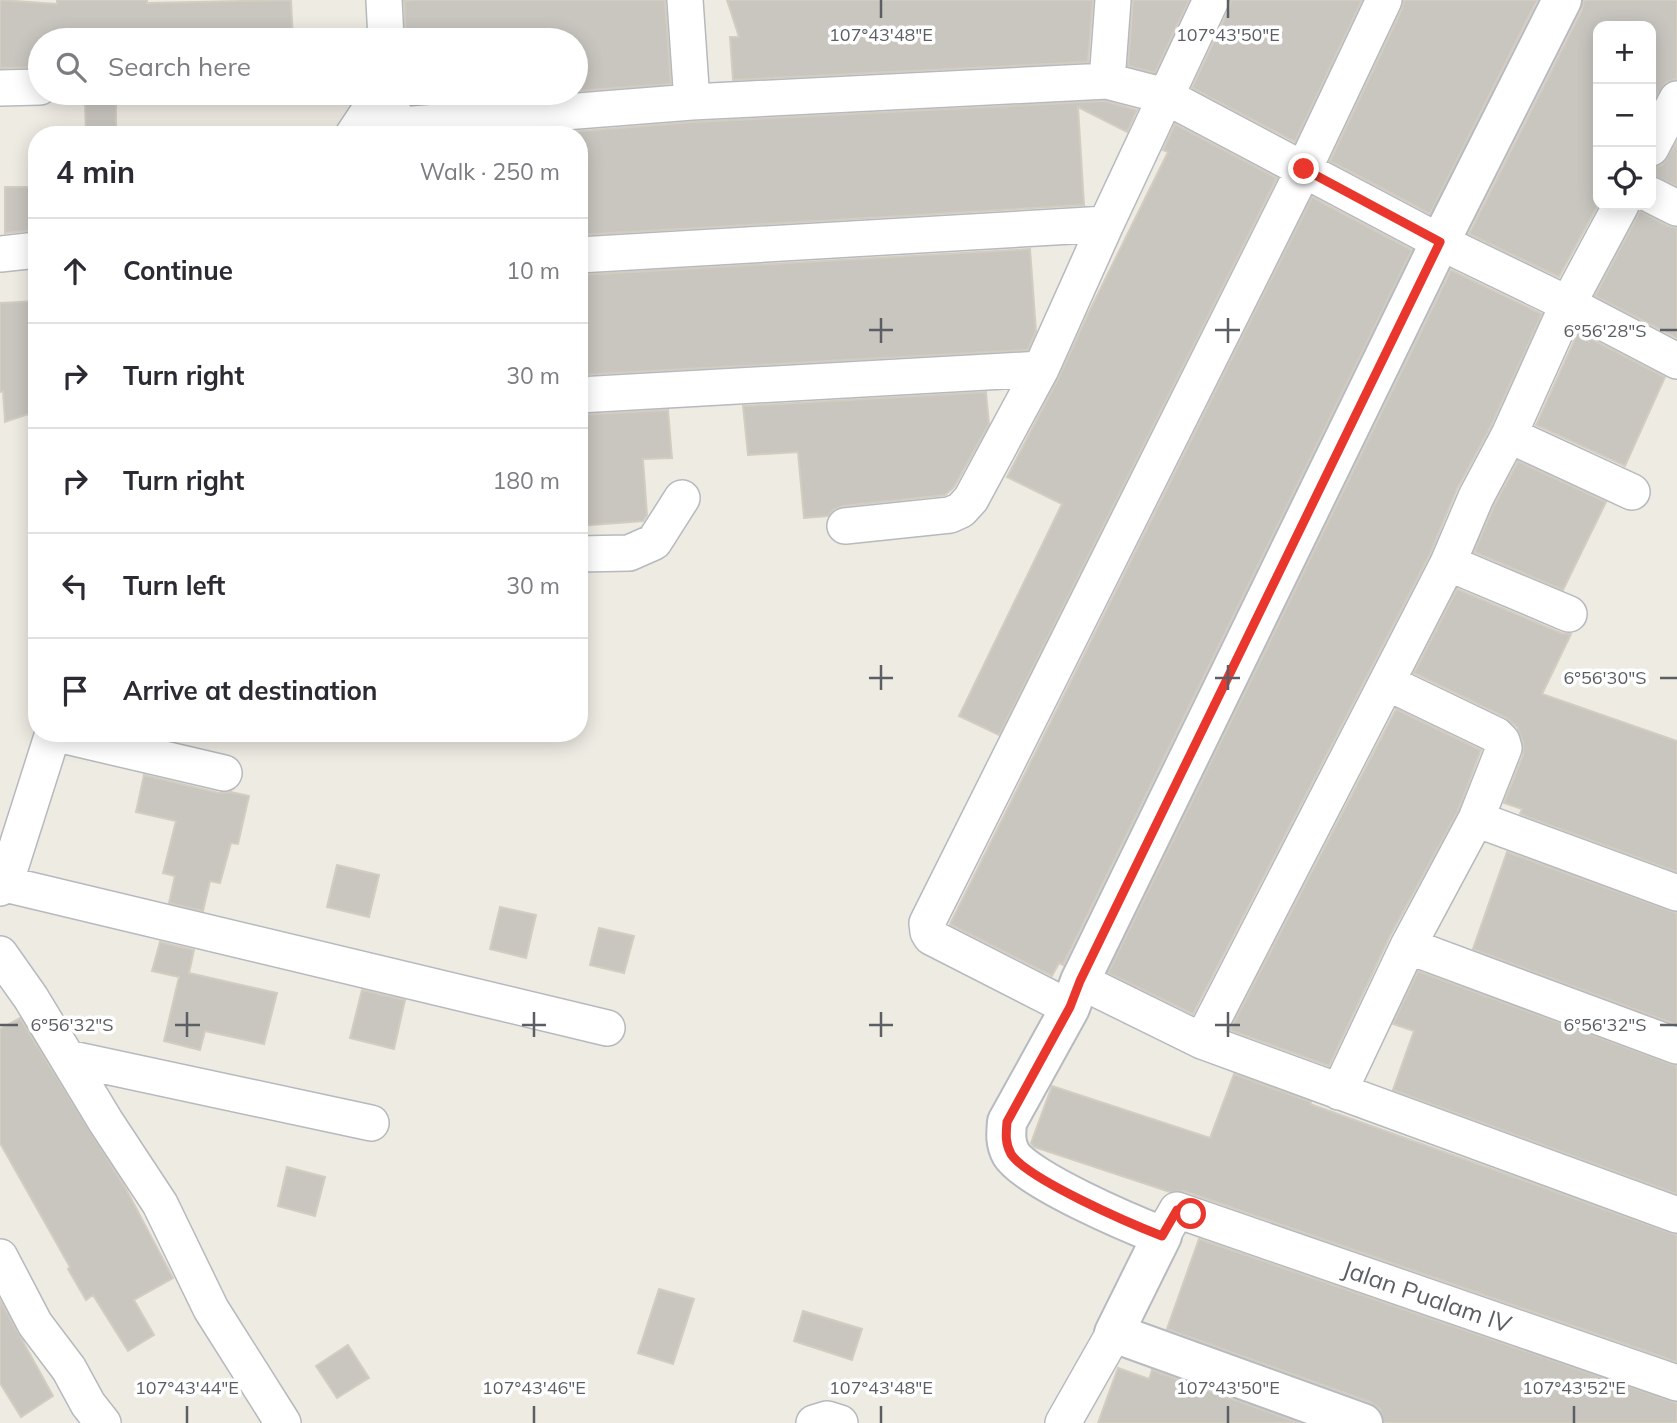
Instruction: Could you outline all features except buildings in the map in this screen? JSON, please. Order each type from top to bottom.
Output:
[{"type":"street","points":[[384,0],[385,28]]},
{"type":"street","points":[[685,0],[692,102]]},
{"type":"street","points":[[1107,81],[1113,0]]},
{"type":"street","points":[[845,526],[950,515],[961,510],[971,499],[1041,369],[1211,0]]},
{"type":"street","points":[[1384,0],[1304,169],[927,923],[928,932],[931,937],[1075,994],[1677,1214]]},
{"type":"street","points":[[1170,1223],[1136,1226],[1039,1177],[1022,1166],[1011,1154],[1005,1139],[1007,1122],[1075,994],[1440,242],[1562,0]]},
{"type":"street","points":[[392,105],[394,120],[400,125],[692,102],[1107,81],[1165,96],[1440,242],[1677,361]]},
{"type":"street","points":[[0,88],[28,87]]},
{"type":"street","points":[[1652,147],[1677,99]]},
{"type":"street","points":[[359,126],[373,105]]},
{"type":"street","points":[[1656,198],[1677,208]]},
{"type":"street","points":[[1202,1041],[1448,564],[1476,497],[1509,435],[1568,304],[1618,210]]},
{"type":"street","points":[[588,254],[1106,224]]},
{"type":"street","points":[[0,254],[28,251]]},
{"type":"street","points":[[588,394],[1041,369]]},
{"type":"street","points":[[1509,435],[1632,492]]},
{"type":"street","points":[[588,554],[629,553],[654,542],[682,498]]},
{"type":"street","points":[[1448,564],[1569,614]]},
{"type":"street","points":[[1339,1092],[1408,946],[1476,819],[1504,748],[1496,735],[1388,683]]},
{"type":"street","points":[[50,742],[3,886],[607,1028]]},
{"type":"street","points":[[91,742],[224,773]]},
{"type":"street","points":[[1476,819],[1677,892]]},
{"type":"street","points":[[1408,946],[1677,1046]]},
{"type":"street","points":[[0,954],[31,998],[106,1122],[160,1204],[211,1309],[283,1423]]},
{"type":"street","points":[[68,1058],[371,1123]]},
{"type":"street","points":[[1063,1423],[1114,1333],[1170,1223]]},
{"type":"street","name":"Jalan Pualam IV","points":[[1170,1223],[1677,1382]]},
{"type":"street","points":[[0,1257],[35,1324],[69,1368],[88,1404],[103,1423]]},
{"type":"street","points":[[1114,1333],[1363,1423]]},
{"type":"route","points":[[1191,1214],[1177,1210],[1162,1236],[1136,1226],[1022,1166],[1011,1154],[1005,1139],[1007,1122],[1070,1007],[1080,981],[1440,242],[1304,169]]}]
